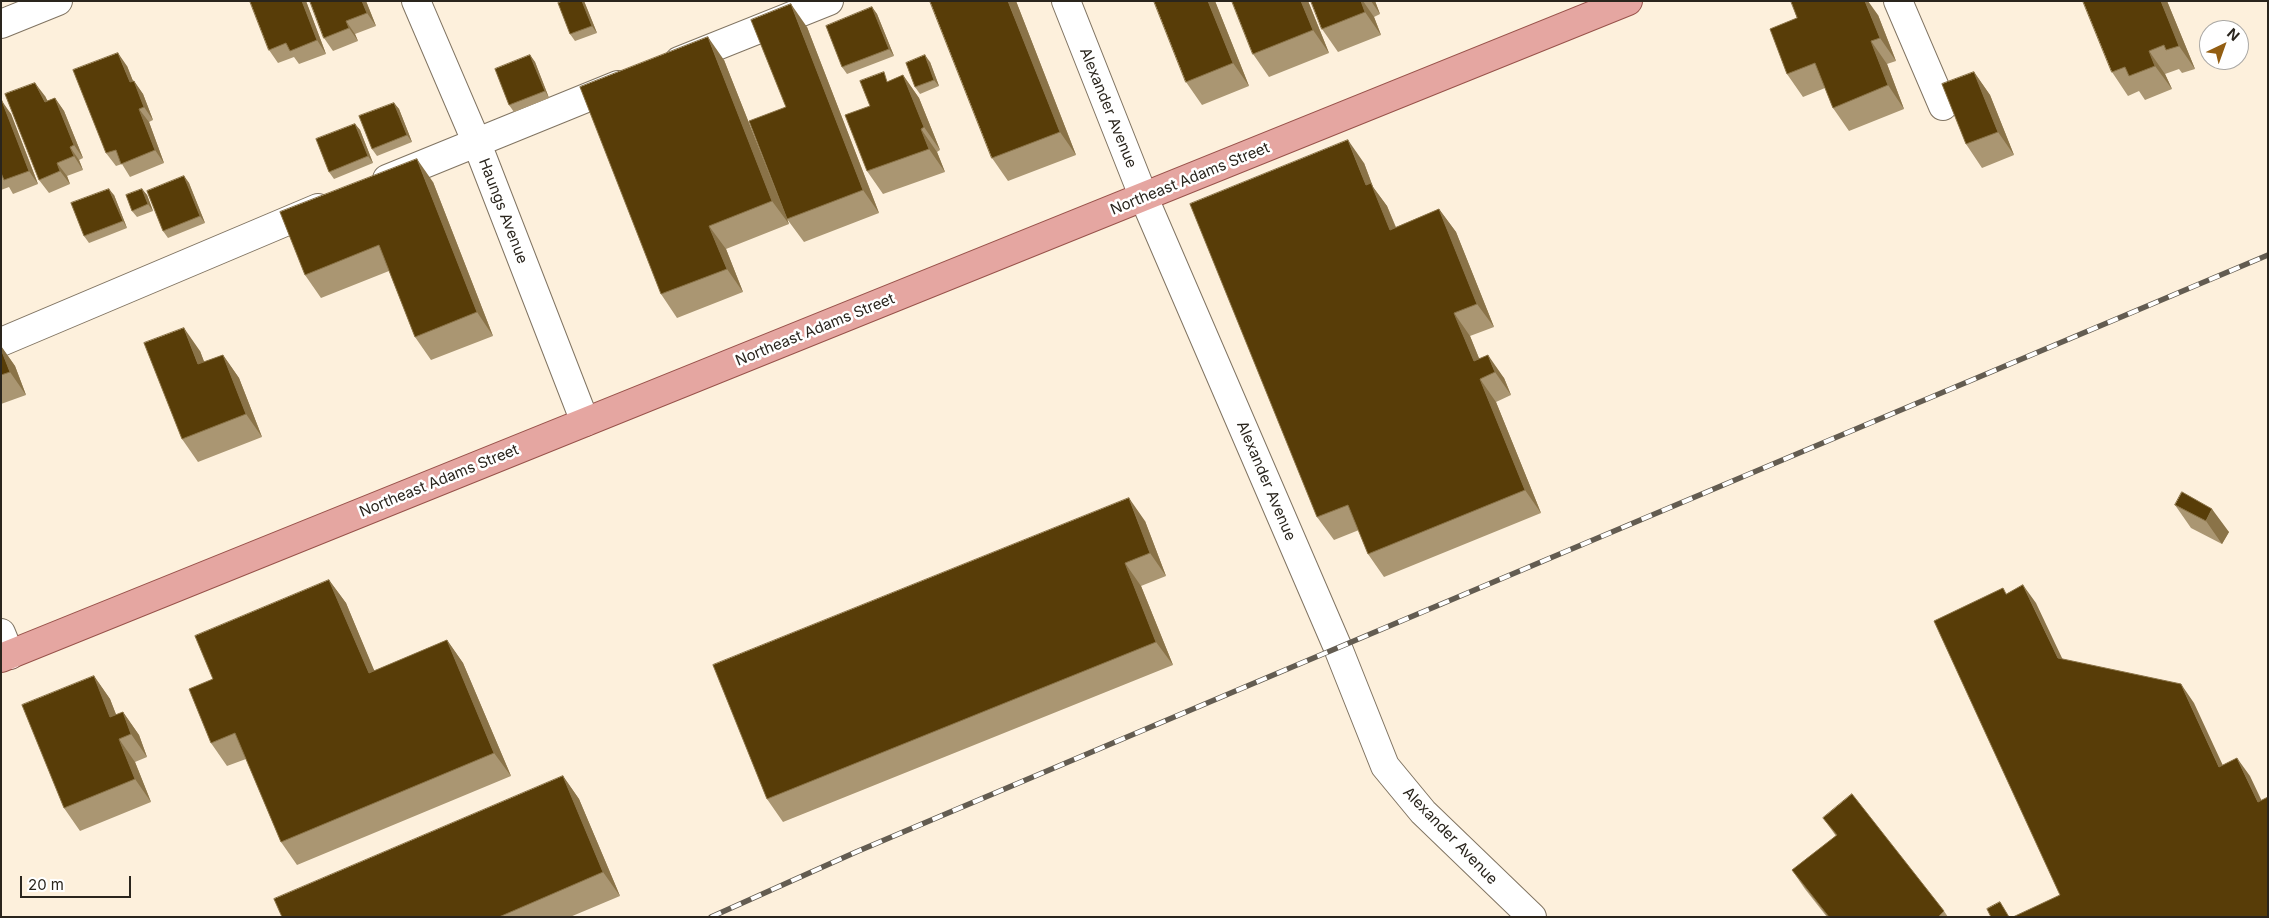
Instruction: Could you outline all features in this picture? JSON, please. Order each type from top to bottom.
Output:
[{"type":"main road","name":"Northeast Adams Street","points":[[4,649],[585,422],[1144,198],[1628,1]]},
{"type":"street","points":[[1,24],[58,1]]},
{"type":"street","name":"Haungs Avenue","points":[[416,1],[476,141],[585,422]]},
{"type":"street","points":[[367,188],[476,141],[829,1]]},
{"type":"street","name":"Alexander Avenue","points":[[1066,1],[1144,198],[1338,648],[1385,766],[1423,812],[1532,917]]},
{"type":"street","points":[[1898,1],[1943,106]]},
{"type":"street","points":[[1,342],[339,199]]},
{"type":"building","points":[[250,1],[302,1],[317,40],[290,51],[286,43],[269,50]]},
{"type":"building","points":[[310,1],[362,1],[367,13],[346,21],[349,28],[324,38]]},
{"type":"building","points":[[563,1],[582,1],[592,26],[570,34],[558,3]]},
{"type":"building","points":[[930,1],[1008,1],[1060,132],[992,158]]},
{"type":"building","points":[[1154,1],[1208,1],[1233,63],[1186,82]]},
{"type":"building","points":[[1232,1],[1301,1],[1313,30],[1253,54]]},
{"type":"building","points":[[1311,1],[1361,1],[1365,12],[1322,29]]},
{"type":"building","points":[[1791,1],[1865,1],[1880,38],[1871,41],[1888,85],[1833,108],[1815,63],[1787,74],[1770,29],[1797,18]]},
{"type":"building","points":[[2083,1],[2161,1],[2179,46],[2166,50],[2164,45],[2149,51],[2155,66],[2129,76],[2125,67],[2112,72]]},
{"type":"building","points":[[791,4],[863,190],[787,219],[749,121],[786,107],[751,20]]},
{"type":"building","points":[[872,7],[889,49],[842,67],[826,26]]},
{"type":"building","points":[[708,37],[772,201],[709,226],[727,269],[661,294],[580,87]]},
{"type":"building","points":[[118,53],[130,82],[134,81],[144,107],[139,109],[155,150],[121,164],[116,150],[106,153],[73,70]]},
{"type":"building","points":[[530,55],[545,91],[509,105],[495,69]]},
{"type":"building","points":[[925,55],[934,80],[915,87],[906,63]]},
{"type":"building","points":[[884,72],[887,82],[903,75],[924,127],[921,129],[929,149],[867,171],[845,115],[870,106],[860,81]]},
{"type":"building","points":[[1974,72],[1998,132],[1966,144],[1942,84]]},
{"type":"building","points":[[35,83],[45,102],[55,98],[74,145],[70,147],[74,156],[57,163],[60,171],[39,180],[5,94]]},
{"type":"building","points":[[2,101],[29,171],[4,180],[1,173]]},
{"type":"building","points":[[394,103],[407,135],[372,149],[359,116]]},
{"type":"building","points":[[355,124],[368,156],[329,172],[316,139]]},
{"type":"building","points":[[1348,140],[1366,185],[1371,183],[1390,230],[1439,209],[1477,304],[1454,313],[1474,361],[1488,355],[1495,372],[1480,379],[1525,490],[1368,554],[1348,505],[1317,517],[1190,204]]},
{"type":"building","points":[[417,159],[477,312],[415,337],[379,245],[305,275],[280,212]]},
{"type":"building","points":[[184,176],[200,216],[163,231],[147,191]]},
{"type":"building","points":[[109,189],[123,221],[84,236],[71,203]]},
{"type":"building","points":[[142,189],[148,204],[132,211],[126,195]]},
{"type":"building","points":[[184,328],[198,364],[223,355],[246,414],[182,439],[144,343]]},
{"type":"building","points":[[1,349],[10,372],[1,375]]},
{"type":"building","points":[[2182,492],[2212,509],[2206,521],[2175,505]]},
{"type":"building","points":[[1129,498],[1150,553],[1125,563],[1156,642],[767,799],[713,665]]},
{"type":"building","points":[[329,580],[369,673],[447,640],[494,753],[281,842],[235,733],[211,743],[189,689],[213,679],[195,636]]},
{"type":"building","points":[[2023,585],[2058,658],[2181,684],[2219,767],[2237,758],[2258,802],[2268,797],[2268,917],[2013,917],[2060,895],[1934,621],[2003,588],[2006,594]]},
{"type":"building","points":[[94,676],[110,717],[123,712],[131,734],[119,739],[135,779],[64,808],[22,705]]},
{"type":"building","points":[[563,776],[603,872],[499,917],[282,917],[274,899]]},
{"type":"building","points":[[1852,794],[1944,911],[1938,917],[1829,917],[1792,870],[1837,835],[1823,818]]},
{"type":"building","points":[[2000,902],[2009,917],[1991,917],[1987,909]]},
{"type":"railway","points":[[711,917],[856,852],[2268,255]]}]
